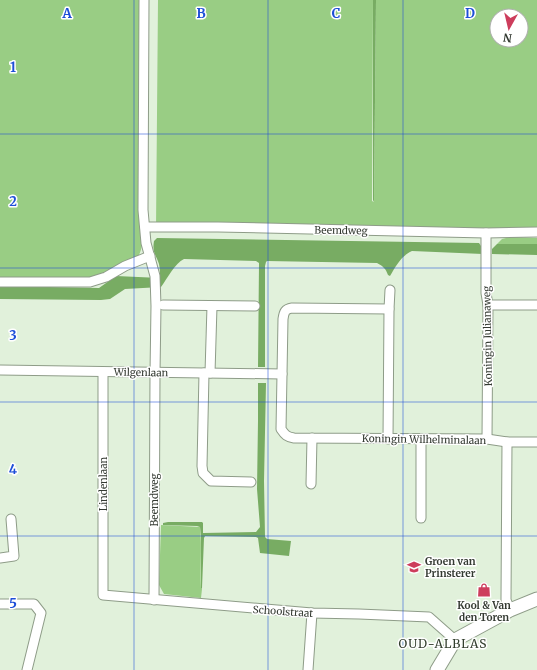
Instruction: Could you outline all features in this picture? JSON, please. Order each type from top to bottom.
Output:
[{"type":"street","name":"Beemdweg","points":[[144,0],[143,210],[146,243],[155,276],[156,288],[154,600]]},
{"type":"street","name":"Beemdweg","points":[[145,227],[486,233],[537,232]]},
{"type":"street","name":"Koningin Julianaweg","points":[[486,233],[486,293],[488,305],[487,439]]},
{"type":"street","points":[[0,282],[90,282],[106,277],[125,266],[150,256]]},
{"type":"street","points":[[388,439],[390,290]]},
{"type":"street","points":[[488,305],[537,305]]},
{"type":"street","points":[[163,306],[255,306]]},
{"type":"street","points":[[212,306],[207,373],[202,466],[203,473],[211,481],[251,482]]},
{"type":"street","points":[[282,374],[283,319],[284,312],[287,309],[389,310]]},
{"type":"street","name":"Wilgenlaan","points":[[0,370],[282,374]]},
{"type":"street","name":"Lindenlaan","points":[[103,372],[103,595]]},
{"type":"street","name":"Koningin Wilhelminalaan","points":[[282,374],[282,429],[284,434],[288,437],[487,439],[507,442],[537,442]]},
{"type":"street","points":[[311,484],[312,438]]},
{"type":"street","points":[[421,439],[421,518]]},
{"type":"street","points":[[507,442],[506,600],[510,610]]},
{"type":"street","points":[[0,558],[14,556],[11,519]]},
{"type":"street","name":"Schoolstraat","points":[[103,595],[312,613],[429,617],[455,640]]},
{"type":"street","points":[[437,670],[455,640],[510,610],[537,599]]},
{"type":"street","points":[[0,604],[34,604],[41,613],[27,670]]},
{"type":"street","points":[[308,670],[312,613]]},
{"type":"shaded area","points":[[0,0],[143,0],[142,246],[137,257],[99,280],[0,278]]},
{"type":"shaded area","points":[[158,0],[373,0],[372,201],[374,202],[376,0],[537,0],[537,229],[156,228]]},
{"type":"shaded area","points":[[373,0],[376,0],[373,202]]},
{"type":"shaded area","points":[[510,237],[537,238],[537,244],[497,244],[502,239]]},
{"type":"shaded area","points":[[157,238],[479,243],[483,249],[483,254],[412,251],[402,258],[390,276],[381,265],[377,263],[267,261],[265,266],[265,367],[258,367],[259,263],[256,261],[184,259],[174,268],[161,287],[125,289],[110,299],[0,299],[0,286],[99,288],[116,276],[160,278],[159,264],[154,248],[154,241]]},
{"type":"shaded area","points":[[497,244],[537,244],[537,255],[492,254],[492,249]]},
{"type":"shaded area","points":[[258,383],[266,383],[264,481],[265,537],[267,539],[291,541],[289,556],[260,553],[258,538],[256,537],[205,536],[201,589],[200,527],[163,525],[163,523],[202,522],[203,533],[256,532],[260,527],[257,489]]},
{"type":"shaded area","points":[[161,525],[200,527],[201,598],[164,594],[159,585]]},
{"type":"place","name":"Groen van Prinsterer","points":[[414,567]]},
{"type":"place","name":"Kool & Van den Toren","points":[[484,590]]},
{"type":"district","name":"OUD-ALBLAS","points":[[443,644]]}]
